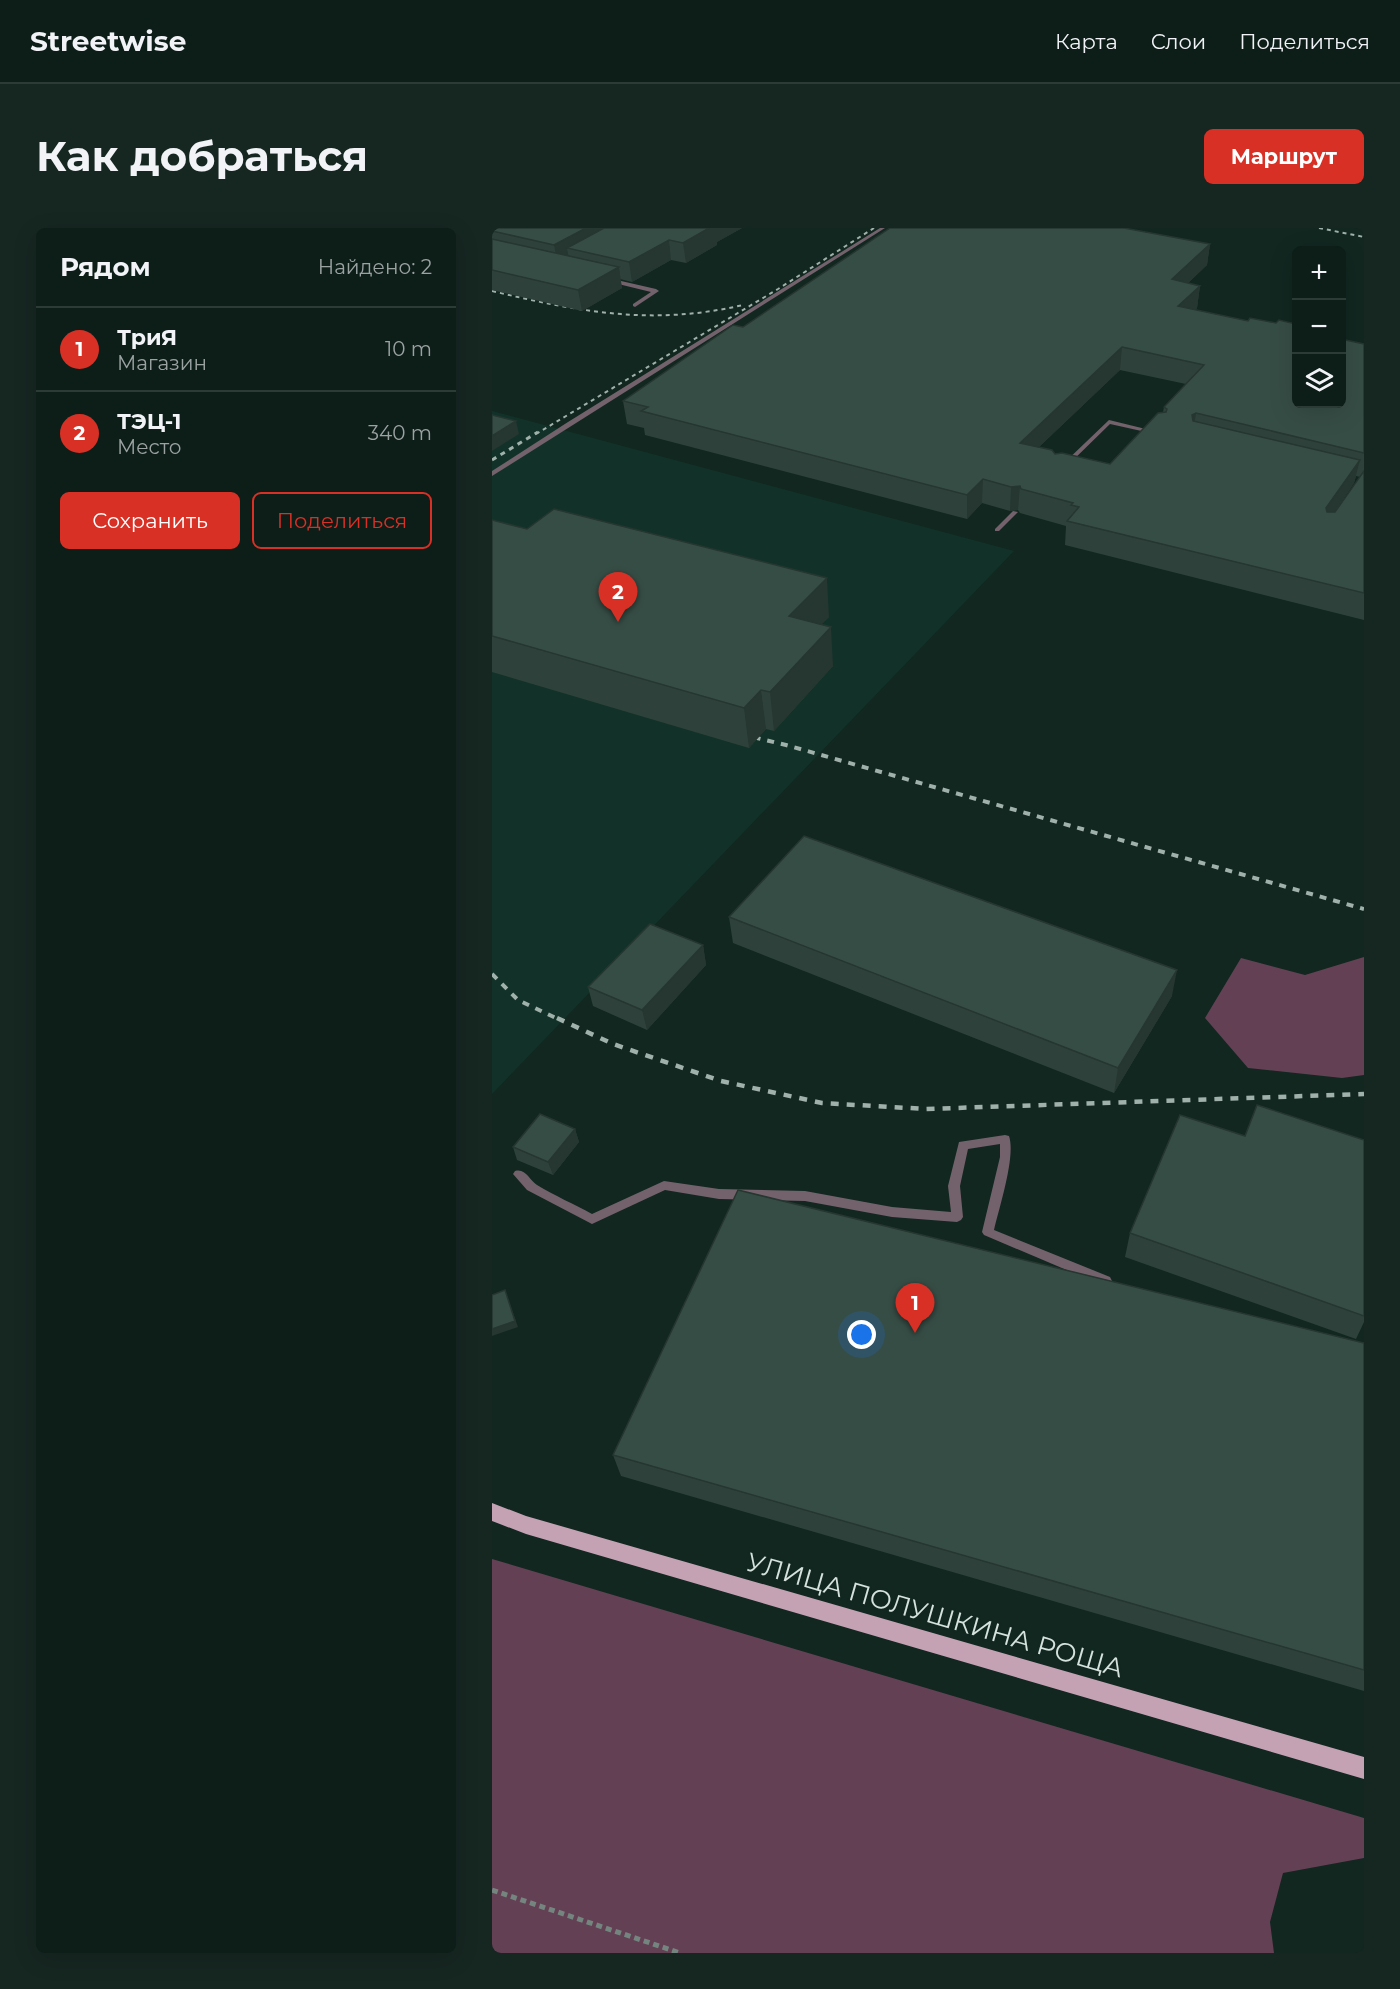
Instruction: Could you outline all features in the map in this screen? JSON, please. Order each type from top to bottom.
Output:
[{"type":"main road","name":"УЛИЦА ПОЛУШКИНА РОЩА","points":[[492,1512],[526,1525],[1364,1768]]},
{"type":"lane","points":[[492,474],[883,228]]},
{"type":"lane","points":[[602,279],[656,291],[635,304]]},
{"type":"lane","points":[[1055,475],[1109,422],[1159,433]]},
{"type":"lane","points":[[997,530],[1015,512]]},
{"type":"lane","points":[[519,1174],[531,1187],[592,1219],[664,1185],[719,1194],[805,1196],[892,1212],[957,1217],[954,1186],[963,1145],[1005,1139],[1005,1157],[988,1232],[1098,1279],[1120,1285]]},
{"type":"path","points":[[492,1890],[680,1953]]},
{"type":"shaded area","points":[[492,411],[1014,551],[492,1094]]},
{"type":"shaded area","points":[[1364,957],[1364,1075],[1342,1078],[1248,1068],[1205,1018],[1241,958],[1305,975]]},
{"type":"shaded area","points":[[492,1559],[1364,1818],[1364,1858],[1283,1873],[1270,1922],[1274,1953],[492,1953]]},
{"type":"building","points":[[492,228],[586,228],[554,245],[492,231]]},
{"type":"building","points":[[604,228],[709,228],[683,243],[669,240],[629,262],[567,248]]},
{"type":"building","points":[[890,228],[1124,228],[1210,244],[1172,279],[1200,286],[1178,306],[1248,321],[1250,318],[1276,323],[1279,320],[1292,323],[1292,408],[1346,408],[1346,340],[1364,344],[1364,453],[1196,413],[1192,415],[1193,421],[1360,460],[1326,508],[1327,512],[1335,512],[1364,471],[1364,593],[1067,521],[1079,507],[1071,505],[1073,503],[1021,489],[1020,486],[1011,487],[983,479],[967,495],[641,411],[648,407],[623,401],[733,325],[743,327]],"holes":[[[1122,347],[1204,365],[1164,407],[1167,409],[1166,412],[1158,413],[1110,464],[1062,453],[1055,454],[1052,450],[1020,443]]]},
{"type":"building","points":[[492,239],[619,267],[578,290],[492,270]]},
{"type":"building","points":[[492,415],[516,421],[492,436]]},
{"type":"building","points":[[554,509],[827,578],[789,616],[831,627],[770,692],[761,690],[744,708],[492,636],[492,520],[527,529]]},
{"type":"building","points":[[804,836],[1177,970],[1118,1068],[729,917]]},
{"type":"building","points":[[650,924],[703,945],[642,1010],[588,987]]},
{"type":"building","points":[[1257,1105],[1364,1140],[1364,1316],[1130,1233],[1180,1115],[1245,1136]]},
{"type":"building","points":[[540,1114],[575,1129],[548,1162],[513,1147]]},
{"type":"building","points":[[738,1190],[1364,1343],[1364,1670],[613,1455]]},
{"type":"building","points":[[505,1290],[515,1321],[492,1329],[492,1295]]},
{"type":"railway","points":[[536,434],[778,289],[874,228]]},
{"type":"railway","points":[[1319,228],[1364,237]]},
{"type":"railway","points":[[492,291],[556,305],[617,314],[678,315],[743,305]]},
{"type":"railway","points":[[492,460],[538,432]]},
{"type":"railway","points":[[740,734],[786,745],[1364,909]]},
{"type":"railway","points":[[492,974],[518,1000],[560,1020]]},
{"type":"railway","points":[[557,1018],[613,1044],[721,1081],[822,1103],[926,1109],[1364,1094]]},
{"type":"place","name":"ТЭЦ-1","points":[[618,622]]},
{"type":"place","name":"ТриЯ","points":[[915,1333]]}]
